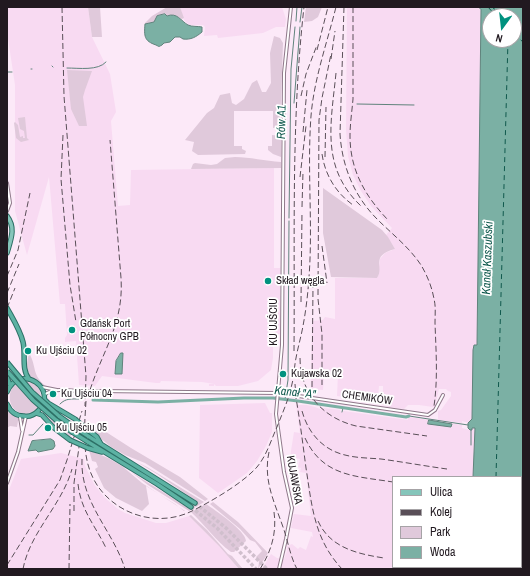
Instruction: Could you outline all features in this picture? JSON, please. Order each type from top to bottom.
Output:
[{"type":"highway","points":[[7,308],[23,342],[25,358],[24,372],[29,379]]},
{"type":"highway","points":[[7,362],[32,392],[59,416],[102,445],[195,503]]},
{"type":"highway","points":[[7,371],[30,396],[56,420],[72,432],[191,507]]},
{"type":"highway","points":[[7,377],[10,385]]},
{"type":"highway","points":[[7,392],[10,385],[18,380],[29,379],[37,382],[42,387],[44,397],[48,403],[75,419],[97,437],[102,445]]},
{"type":"highway","points":[[7,404],[8,409],[14,413],[20,416],[26,416],[36,413],[42,406],[44,397]]},
{"type":"highway","points":[[36,413],[42,415],[53,427],[70,440],[88,448],[105,453]]},
{"type":"main road","points":[[7,216],[12,224],[13,232],[7,253]]},
{"type":"street","name":"KU UJŚCIU","points":[[278,393],[282,345],[284,73],[291,7]]},
{"type":"street","points":[[7,183],[10,203],[7,210]]},
{"type":"street","points":[[42,387],[58,390],[278,393]]},
{"type":"street","points":[[44,397],[48,392],[58,390]]},
{"type":"street","name":"CHEMIKÓW","points":[[278,393],[428,415],[433,413],[443,394]]},
{"type":"street","name":"KUJAWSKA","points":[[278,393],[276,418],[284,472],[292,508],[279,569]]},
{"type":"street","points":[[20,416],[22,431]]},
{"type":"street","points":[[7,484],[18,452],[26,416]]},
{"type":"shaded area","points":[[7,7],[88,7],[92,37],[110,74],[116,112],[111,121],[118,206],[130,205],[131,170],[274,168],[274,268],[280,268],[280,334],[276,335],[276,341],[273,341],[271,370],[258,381],[238,386],[216,386],[214,384],[202,382],[161,381],[160,383],[156,383],[102,376],[95,386],[79,385],[76,341],[65,342],[67,335],[65,304],[60,304],[49,177],[27,255],[15,211],[15,85],[7,32]]},
{"type":"shaded area","points":[[180,7],[282,7],[286,19],[285,27],[276,27],[263,33],[218,38],[217,35],[204,36],[205,27],[203,25],[189,25],[184,20]]},
{"type":"shaded area","points":[[347,7],[479,7],[481,10],[477,345],[472,419],[469,423],[462,421],[462,423],[438,420],[438,411],[441,410],[451,396],[451,392],[446,389],[439,389],[435,406],[433,407],[408,405],[404,409],[387,407],[383,404],[383,386],[379,386],[378,398],[374,401],[337,396],[338,374],[324,374],[323,390],[311,389],[312,321],[323,320],[325,317],[335,319],[335,278],[377,278],[379,274],[380,259],[385,253],[395,249],[386,235],[392,228],[371,206],[361,191],[353,175],[348,156],[346,130]]},
{"type":"shaded area","points":[[265,403],[270,413],[272,413],[272,432],[266,446],[257,461],[247,473],[218,493],[199,478],[200,405]]},
{"type":"shaded area","points":[[296,405],[307,405],[320,409],[340,410],[341,412],[344,411],[408,420],[410,417],[462,425],[462,428],[470,430],[472,427],[475,428],[473,476],[392,476],[392,568],[460,569],[262,569],[271,554],[277,558],[284,559],[287,546],[292,544],[298,549],[300,547],[306,550],[311,536],[313,537],[312,532],[291,528],[294,514],[311,516],[306,473],[300,472],[301,468],[298,467],[300,459],[290,457],[294,432],[300,433]]},
{"type":"shaded area","points":[[61,453],[84,459],[85,466],[94,484],[104,497],[125,513],[156,523],[166,523],[189,516],[219,546],[239,569],[7,569],[7,495],[21,459]]},
{"type":"green space","points":[[88,7],[100,7],[102,37],[92,37]]},
{"type":"green space","points":[[167,7],[180,7],[184,18],[182,19],[164,14],[154,22],[144,24],[152,16]]},
{"type":"green space","points":[[306,7],[322,7],[318,17],[312,21],[304,22]]},
{"type":"green space","points":[[274,36],[280,38],[283,43],[280,127],[273,128],[273,111],[234,111],[234,146],[242,146],[242,149],[246,151],[245,154],[198,155],[192,151],[194,142],[185,140],[207,113],[214,108],[220,95],[230,93],[232,103],[236,105],[244,99],[252,83],[257,80],[262,92],[266,92],[271,83],[270,53]]},
{"type":"green space","points":[[67,70],[92,71],[83,97],[87,126],[79,126],[71,109]]},
{"type":"green space","points":[[25,117],[27,138],[29,140],[21,142],[16,138],[14,123],[15,122],[18,125],[20,137],[23,136],[23,138],[25,138],[24,131],[20,129],[18,118]]},
{"type":"green space","points":[[272,135],[281,136],[281,157],[268,150],[268,146],[272,146]]},
{"type":"green space","points":[[235,157],[281,162],[281,168],[191,169],[195,163],[211,165],[217,164],[225,158]]},
{"type":"green space","points":[[323,188],[382,230],[388,237],[395,249],[382,255],[380,258],[380,270],[377,278],[331,277],[323,233]]},
{"type":"green space","points":[[29,353],[36,374],[42,383],[47,387],[40,384],[28,375],[26,368]]},
{"type":"green space","points":[[25,381],[34,384],[39,388],[41,398]]},
{"type":"green space","points":[[15,384],[38,408],[25,414],[14,409],[10,398],[11,391]]},
{"type":"green space","points":[[7,411],[20,420],[18,421],[17,427],[10,426],[7,428]]},
{"type":"green space","points":[[45,413],[71,434],[70,438],[56,428],[44,415]]},
{"type":"green space","points":[[96,427],[180,477],[208,499],[205,501],[145,463],[125,455],[111,447],[88,428]]},
{"type":"green space","points":[[88,438],[142,471],[141,472],[88,440]]},
{"type":"green space","points":[[89,450],[122,466],[142,483],[159,494],[146,486],[149,504],[142,511],[116,498],[104,488],[95,469],[98,467],[96,462],[92,461]]},
{"type":"green space","points":[[137,462],[204,502],[189,511],[148,485],[131,472],[190,509],[196,501]]},
{"type":"green space","points":[[213,502],[238,522],[268,553],[258,569],[259,562],[256,557],[262,551],[255,542],[250,540],[240,529],[210,504]]},
{"type":"green space","points":[[206,504],[236,526],[245,537],[246,541],[234,552],[231,552],[220,543],[191,512]]},
{"type":"green space","points":[[191,515],[243,569],[239,569],[219,546],[189,516]]},
{"type":"water","name":"Kanał Kaszubski","points":[[479,7],[523,7],[523,569],[460,569],[522,568],[522,476],[473,476],[475,428],[470,430],[468,428],[468,423],[472,419],[474,345],[477,345],[481,10]]},
{"type":"water","points":[[165,14],[167,16],[174,15],[190,26],[202,27],[202,32],[191,39],[175,37],[170,42],[159,46],[149,42],[146,38],[145,24],[154,22],[157,16]]},
{"type":"water","points":[[121,353],[123,353],[122,374],[115,374],[116,361]]},
{"type":"water","points":[[429,420],[452,424],[451,427],[428,424]]},
{"type":"water","points":[[51,439],[54,441],[55,446],[53,449],[38,452],[36,450],[28,451],[32,441]]},
{"type":"waterway","name":"Rów A1","points":[[296,21],[297,7]]},
{"type":"waterway","points":[[300,22],[302,7]]},
{"type":"waterway","name":"Rów A1","points":[[289,218],[291,69],[295,27]]},
{"type":"waterway","points":[[294,103],[300,27]]},
{"type":"waterway","points":[[67,68],[93,68],[103,65],[106,62]]},
{"type":"waterway","points":[[7,72],[12,72]]},
{"type":"waterway","points":[[357,104],[414,105]]},
{"type":"waterway","name":"Rów A1","points":[[285,399],[288,380],[289,221]]},
{"type":"waterway","name":"Kanał \"A\"","points":[[93,400],[158,402],[273,398],[406,417],[409,416]]},
{"type":"waterway","name":"Kanał \"A\"","points":[[60,404],[67,400],[80,399]]},
{"type":"waterway","name":"Kanał \"A\"","points":[[342,412],[343,408]]},
{"type":"waterway","name":"Kanał \"A\"","points":[[409,416],[468,425]]},
{"type":"waterway","name":"Kanał \"A\"","points":[[29,435],[33,435],[43,424]]},
{"type":"waterway","points":[[471,430],[471,445]]},
{"type":"ferry route","points":[[496,476],[508,48]]},
{"type":"tunnel","points":[[195,503],[226,528],[267,569]]},
{"type":"tunnel","points":[[191,507],[217,528],[256,569]]},
{"type":"railway","points":[[62,7],[64,96],[86,376],[85,406]]},
{"type":"railway","points":[[294,351],[295,136],[304,7]]},
{"type":"railway","points":[[317,50],[328,7]]},
{"type":"railway","points":[[86,401],[86,452],[92,475],[106,496],[115,504],[136,515],[170,518],[192,511],[236,485],[251,473],[264,458],[288,398],[293,380],[304,320],[310,257],[311,116],[315,88],[336,7]]},
{"type":"railway","points":[[344,7],[340,134],[343,158],[351,180],[362,201],[377,219],[406,246],[416,258],[431,286],[435,302],[436,375],[434,406]]},
{"type":"railway","points":[[353,7],[353,99],[350,131],[351,148],[360,182],[372,202],[388,220]]},
{"type":"railway","points":[[331,59],[335,31]]},
{"type":"railway","points":[[301,96],[306,74],[317,45]]},
{"type":"railway","points":[[318,295],[319,120],[331,54]]},
{"type":"railway","points":[[336,73],[331,128],[331,144],[334,161],[340,177],[349,192],[362,207]]},
{"type":"railway","points":[[303,132],[307,90]]},
{"type":"railway","points":[[325,157],[326,107]]},
{"type":"railway","points":[[300,177],[306,126]]},
{"type":"railway","points":[[63,135],[61,179],[70,285],[76,322]]},
{"type":"railway","points":[[90,390],[112,336],[121,294],[110,140]]},
{"type":"railway","points":[[322,154],[323,162],[332,183],[341,195],[353,205]]},
{"type":"railway","points":[[302,207],[303,172]]},
{"type":"railway","points":[[7,276],[18,250],[30,193]]},
{"type":"railway","points":[[301,302],[302,212]]},
{"type":"railway","points":[[322,246],[327,283]]},
{"type":"railway","points":[[7,293],[19,264]]},
{"type":"railway","points":[[312,387],[313,286]]},
{"type":"railway","points":[[7,308],[15,288]]},
{"type":"railway","points":[[318,299],[322,334],[322,385]]},
{"type":"railway","points":[[300,358],[301,371],[309,393],[316,402],[333,417],[356,426],[427,436]]},
{"type":"railway","points":[[295,384],[310,496],[316,522],[325,546],[342,569]]},
{"type":"railway","points":[[7,565],[60,480],[82,411]]},
{"type":"railway","points":[[302,411],[312,433],[323,445],[337,453],[354,457],[381,459],[447,469]]},
{"type":"railway","points":[[305,438],[312,451],[331,467],[354,476],[392,482]]},
{"type":"railway","points":[[74,511],[74,483],[80,440]]},
{"type":"railway","points":[[269,452],[267,472],[270,490],[297,569]]},
{"type":"railway","points":[[82,459],[86,489],[98,516],[120,555],[125,569]]},
{"type":"railway","points":[[23,569],[32,543],[61,495],[72,469]]},
{"type":"railway","points":[[78,484],[85,510],[106,548]]},
{"type":"railway","points":[[69,569],[70,504]]},
{"type":"railway","points":[[260,569],[270,549],[274,535],[274,512]]},
{"type":"railway","points":[[318,521],[323,530],[337,544],[355,552],[384,558]]},
{"type":"place","name":"Skład węgla","points":[[268,281]]},
{"type":"place","name":"Gdańsk Port Północny GPB","points":[[72,330]]},
{"type":"place","name":"Ku Ujściu 02","points":[[28,351]]},
{"type":"place","name":"Kujawska 02","points":[[283,374]]},
{"type":"place","name":"Ku Ujściu 04","points":[[53,394]]},
{"type":"place","name":"Ku Ujściu 05","points":[[48,428]]}]
